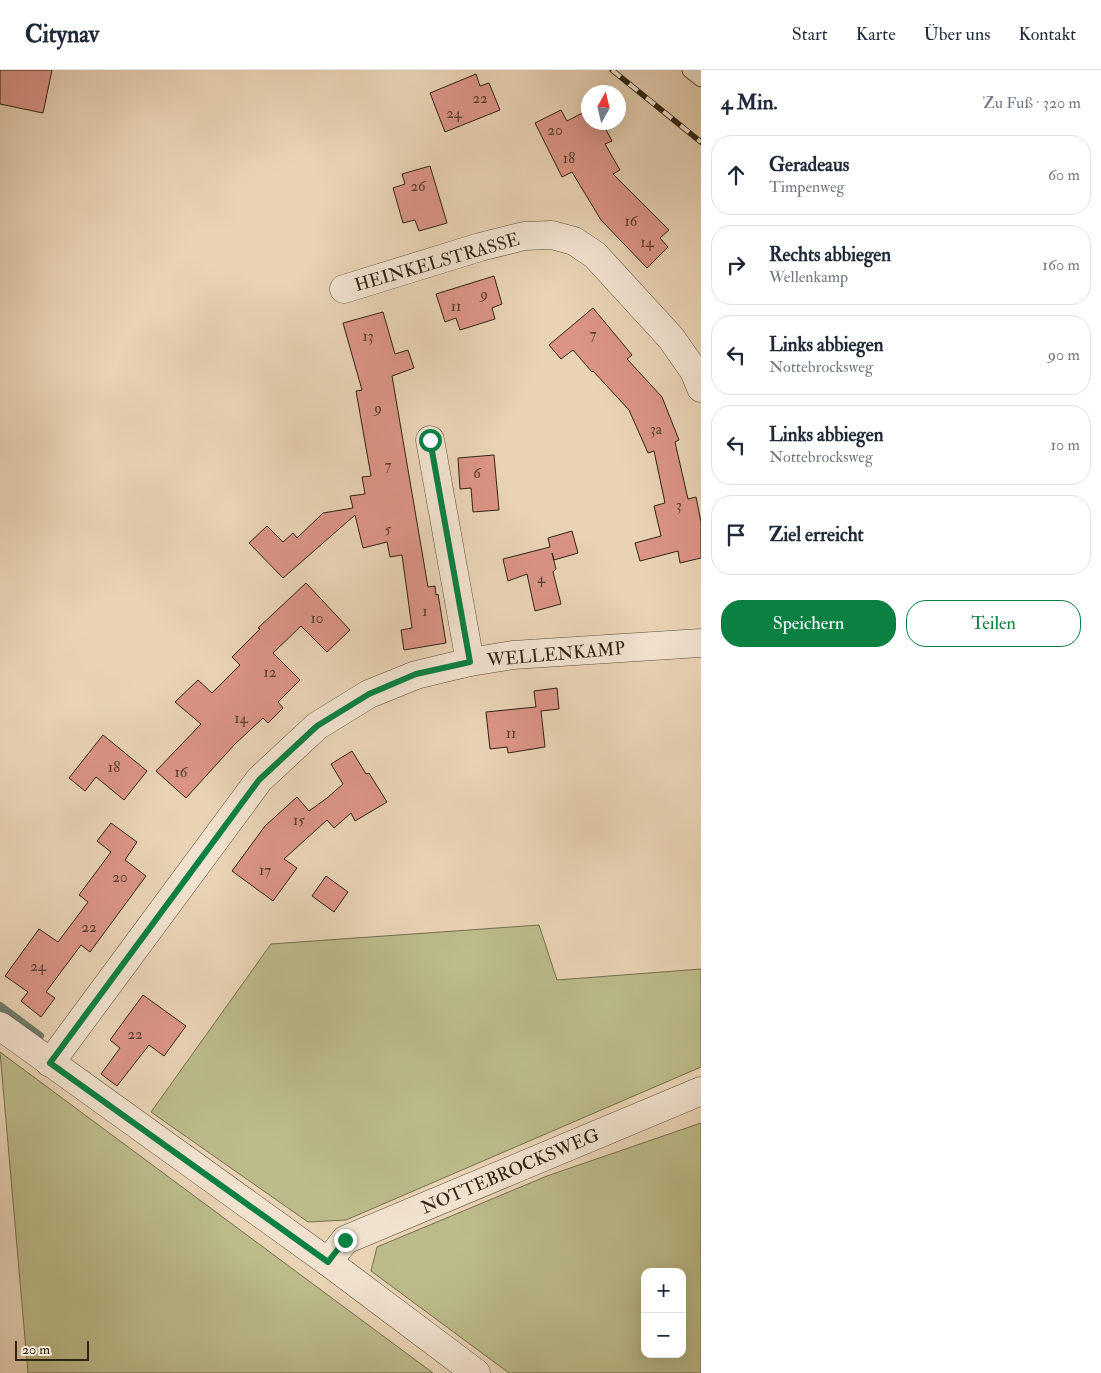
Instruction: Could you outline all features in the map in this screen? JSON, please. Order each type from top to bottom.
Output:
[{"type":"street","name":"HEINKELSTRASSE","points":[[344,289],[480,247],[524,236],[552,235],[574,241],[595,255],[670,338],[694,371],[701,388]]},
{"type":"street","points":[[430,440],[470,662]]},
{"type":"street","name":"WELLENKAMP","points":[[50,1063],[259,780],[317,726],[369,694],[416,674],[470,662],[513,655],[701,643]]},
{"type":"street","points":[[0,1026],[328,1262],[476,1373]]},
{"type":"street","name":"NOTTEBROCKSWEG","points":[[328,1262],[345,1240],[701,1091]]},
{"type":"lane","points":[[690,70],[701,79]]},
{"type":"shaded area","points":[[539,925],[557,980],[701,969],[701,1067],[346,1220],[308,1222],[151,1112],[271,944]]},
{"type":"shaded area","points":[[0,1052],[433,1373],[28,1373]]},
{"type":"shaded area","points":[[701,1123],[701,1373],[509,1373],[371,1271],[377,1247],[547,1176]]},
{"type":"building","points":[[0,70],[52,70],[43,113],[0,104]]},
{"type":"building","points":[[476,74],[480,86],[489,83],[500,110],[445,132],[430,93]]},
{"type":"building","points":[[561,110],[567,121],[581,114],[581,130],[606,130],[612,141],[605,144],[620,170],[613,174],[669,230],[660,238],[668,247],[647,268],[601,220],[572,172],[562,177],[535,123]]},
{"type":"building","points":[[430,166],[447,223],[419,231],[415,220],[403,223],[393,188],[405,184],[402,174]]},
{"type":"building","points":[[494,276],[502,304],[492,308],[495,319],[460,330],[456,318],[445,322],[436,294]]},
{"type":"building","points":[[593,308],[632,355],[627,359],[662,397],[679,440],[675,442],[688,499],[696,497],[701,522],[701,558],[680,563],[678,551],[640,561],[635,543],[661,536],[654,506],[665,503],[654,451],[648,453],[629,410],[573,350],[561,359],[549,345]]},
{"type":"building","points":[[383,312],[395,354],[408,350],[414,368],[392,376],[428,587],[435,586],[436,595],[438,594],[446,643],[404,650],[401,630],[412,628],[402,555],[390,557],[387,542],[363,548],[355,515],[283,578],[249,543],[267,526],[283,542],[293,533],[297,538],[323,513],[353,508],[350,496],[365,494],[362,477],[371,476],[356,391],[362,390],[343,323]]},
{"type":"building","points":[[494,455],[499,510],[473,512],[471,488],[460,489],[458,458]]},
{"type":"building","points":[[572,531],[578,553],[554,560],[552,553],[556,569],[553,572],[561,604],[535,611],[527,574],[508,581],[503,559],[550,547],[548,538]]},
{"type":"building","points":[[306,583],[350,630],[327,652],[301,626],[273,653],[300,680],[278,702],[283,708],[268,723],[263,718],[235,744],[186,798],[156,771],[201,724],[175,702],[198,680],[212,693],[240,665],[232,657],[260,629],[258,628]]},
{"type":"building","points":[[557,688],[559,709],[541,711],[545,747],[508,753],[507,747],[490,749],[486,712],[536,707],[534,691]]},
{"type":"building","points":[[103,735],[147,771],[124,800],[96,777],[85,791],[69,778]]},
{"type":"building","points":[[352,751],[366,774],[369,773],[387,802],[355,821],[351,813],[334,828],[327,820],[284,859],[297,868],[273,901],[232,871],[265,826],[297,797],[309,811],[343,784],[331,764]]},
{"type":"building","points":[[111,823],[137,842],[125,860],[146,876],[90,952],[81,945],[46,992],[55,998],[41,1017],[21,1001],[28,992],[5,976],[39,929],[58,942],[88,902],[79,895],[111,852],[97,841]]},
{"type":"building","points":[[326,876],[348,892],[334,912],[312,896]]},
{"type":"building","points":[[143,995],[186,1026],[164,1056],[149,1045],[117,1086],[101,1074],[120,1048],[110,1040]]},
{"type":"waterway","points":[[0,1006],[40,1036]]},
{"type":"railway","points":[[612,70],[701,142]]},
{"type":"route","points":[[345,1240],[328,1262],[50,1063],[259,780],[317,726],[369,694],[416,674],[470,662],[430,440]]}]
